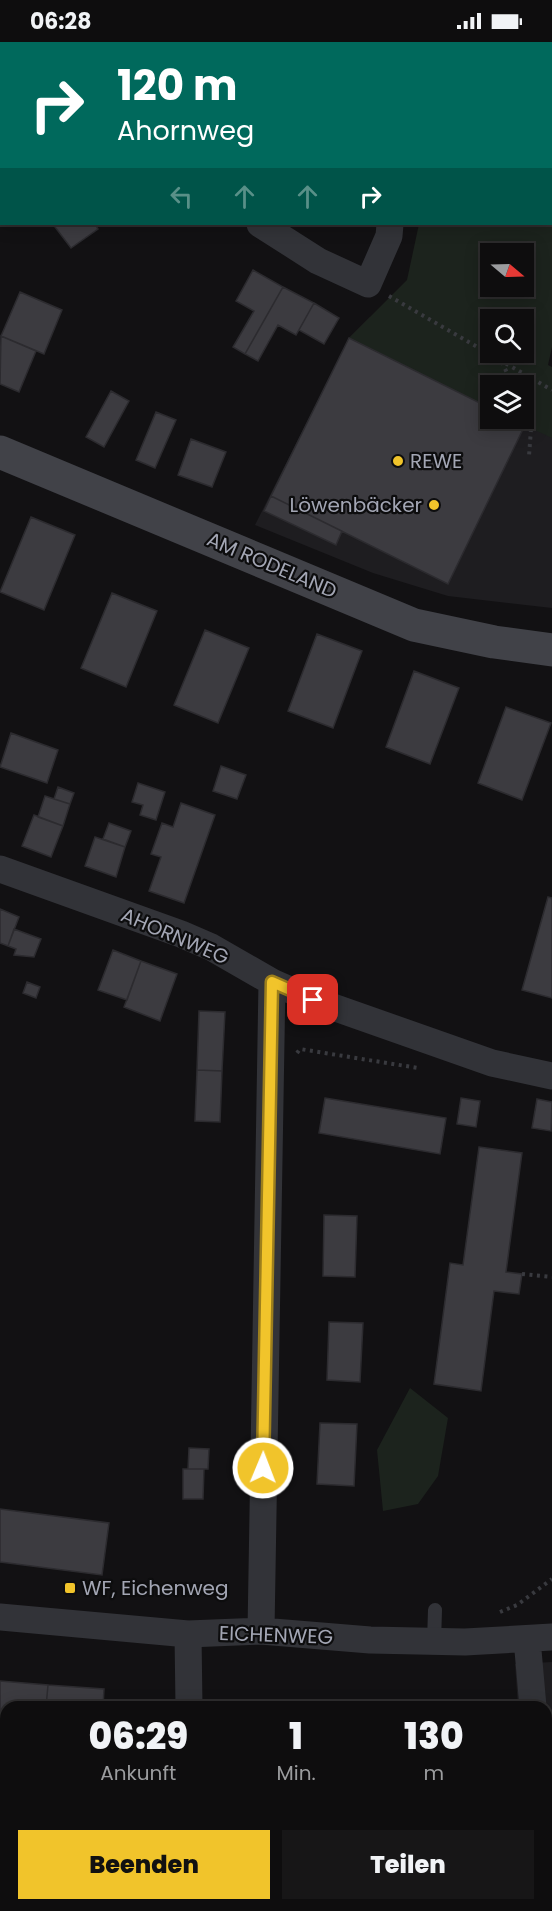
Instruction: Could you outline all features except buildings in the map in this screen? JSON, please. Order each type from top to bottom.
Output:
[{"type":"street","points":[[262,225],[318,261],[368,284],[388,236],[390,225]]},
{"type":"street","name":"AM RODELAND","points":[[0,452],[414,625],[494,642],[552,650]]},
{"type":"street","name":"AHORNWEG","points":[[0,869],[181,934],[211,947],[272,982],[313,1000],[492,1064],[552,1076]]},
{"type":"street","points":[[261,1631],[272,982]]},
{"type":"street","name":"EICHENWEG","points":[[0,1617],[188,1634],[261,1631],[370,1640],[434,1642],[539,1638]]},
{"type":"street","points":[[188,1634],[189,1701]]},
{"type":"street","points":[[534,1701],[539,1638]]},
{"type":"lane","points":[[434,1642],[435,1610]]},
{"type":"path","points":[[368,284],[480,349]]},
{"type":"path","points":[[505,363],[552,390]]},
{"type":"path","points":[[529,456],[531,429]]},
{"type":"path","points":[[295,1055],[300,1049],[320,1050],[423,1068]]},
{"type":"path","points":[[522,1274],[552,1277]]},
{"type":"path","points":[[496,1614],[517,1605],[552,1579]]},
{"type":"shaded area","points":[[419,225],[552,225],[552,347],[548,365],[552,367],[552,438],[533,429],[534,375],[480,375],[480,403],[349,338],[407,280]]},
{"type":"shaded area","name":"REWE","points":[[370,317],[480,380],[480,429],[534,429],[534,417],[552,414],[552,608],[448,596],[373,573],[255,525],[349,338]]},
{"type":"shaded area","points":[[410,1388],[448,1418],[438,1476],[418,1504],[383,1511],[377,1450]]},
{"type":"shaded area","points":[[552,1662],[552,1701],[518,1701],[515,1664]]},
{"type":"place","name":"REWE","points":[[398,461]]},
{"type":"place","name":"Löwenbäcker","points":[[434,505]]},
{"type":"place","name":"WF, Eichenweg","points":[[70,1588]]},
{"type":"route","points":[[263,1468],[272,982],[313,1000]]}]
